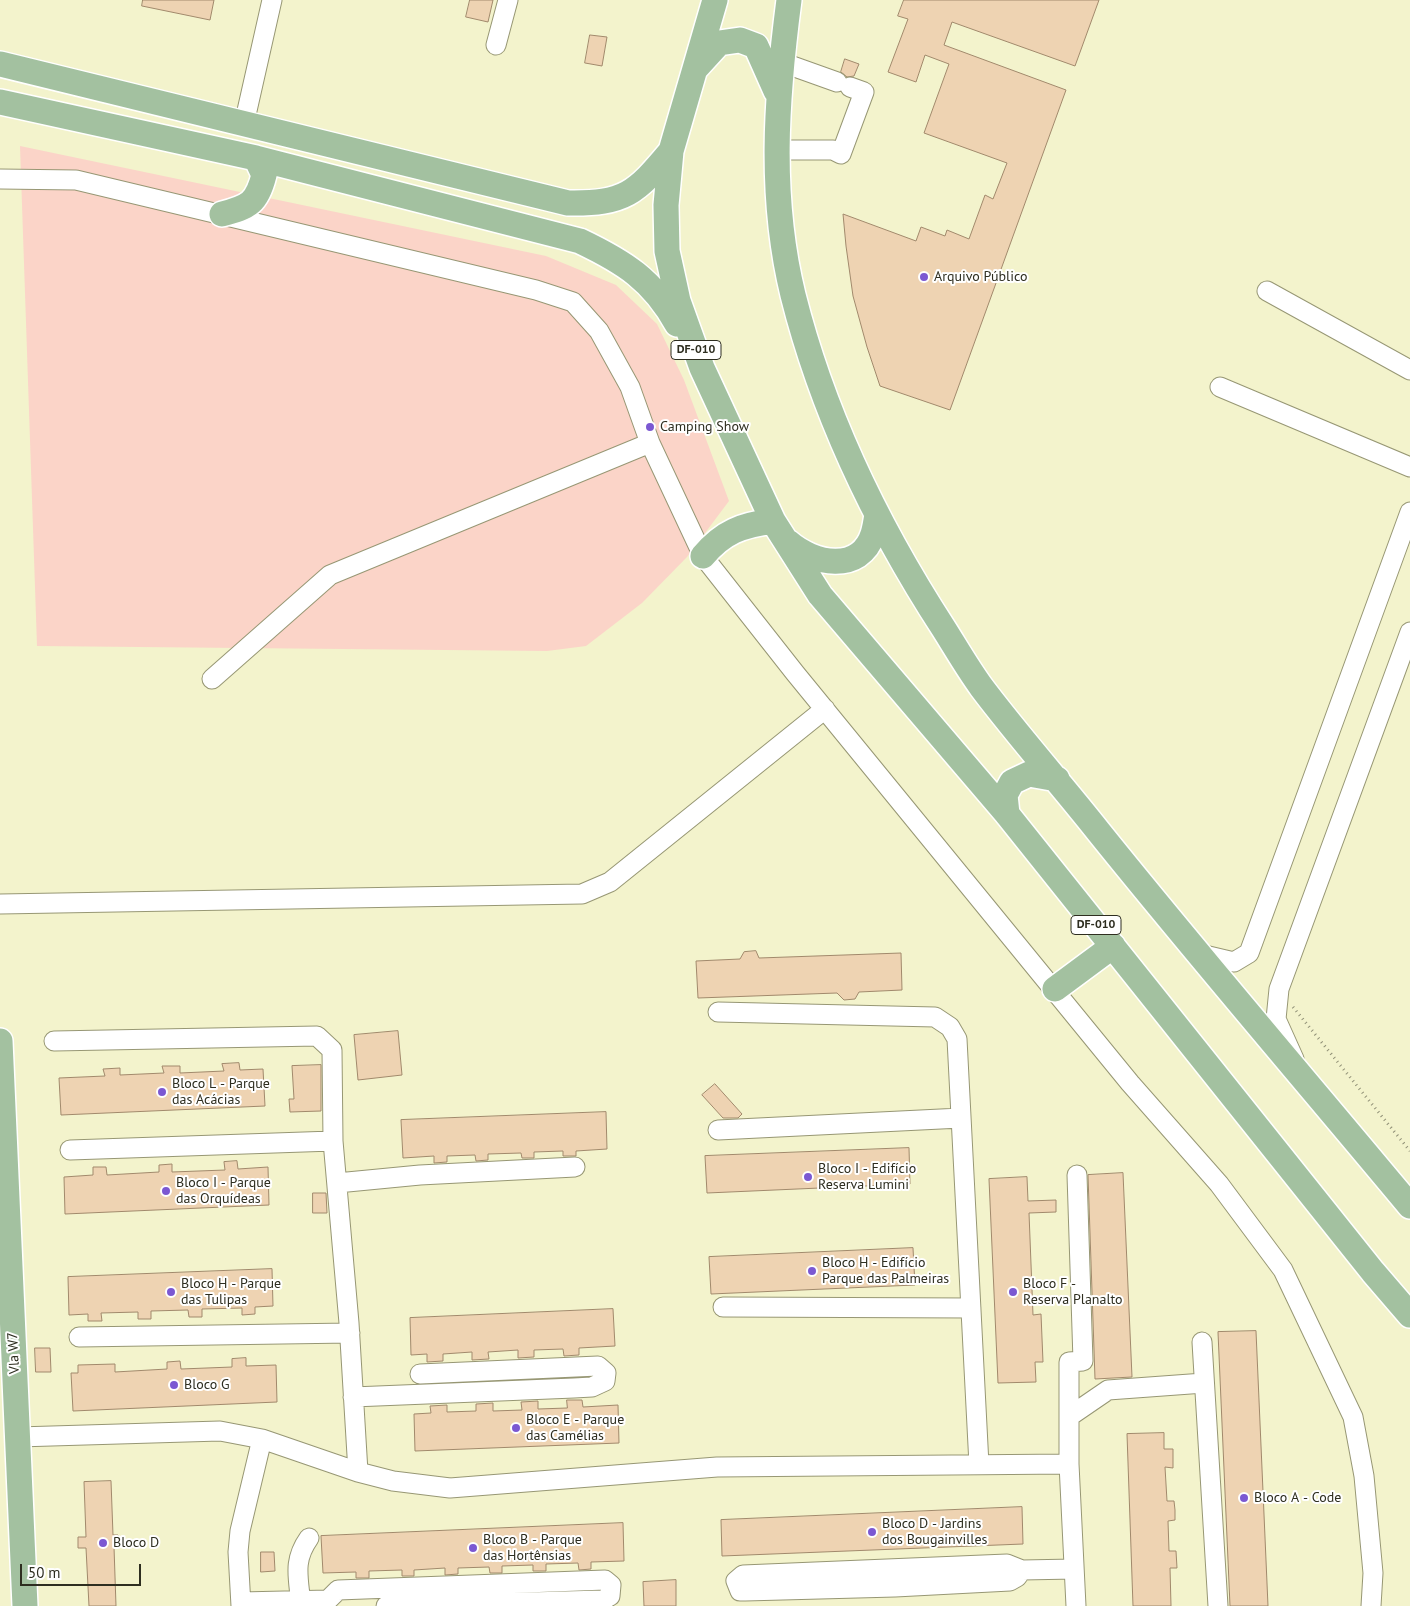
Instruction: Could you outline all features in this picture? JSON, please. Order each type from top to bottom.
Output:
[{"type":"main road","name":"DF-010","points":[[715,0],[671,151],[666,205],[667,252],[678,301],[702,368],[777,528],[820,595],[1007,814],[1373,1272],[1410,1315]]},
{"type":"main road","points":[[789,0],[777,96],[776,150],[782,224],[793,294],[833,420],[877,514],[913,581],[981,686],[1196,953],[1410,1206]]},
{"type":"main road","points":[[694,71],[719,43],[740,40],[756,46],[775,87],[777,96]]},
{"type":"main road","points":[[0,64],[568,203],[599,204],[626,195],[645,183],[671,151]]},
{"type":"main road","points":[[0,102],[256,158],[580,241],[616,258],[649,283],[669,309],[702,368]]},
{"type":"main road","points":[[222,214],[246,208],[260,190],[264,174],[256,158]]},
{"type":"main road","points":[[703,556],[716,540],[736,529],[777,528],[800,553],[827,561],[845,560],[860,552],[870,540],[877,514]]},
{"type":"main road","points":[[1007,814],[1005,795],[1012,782],[1029,774],[1057,779]]},
{"type":"main road","points":[[1055,990],[1113,946]]},
{"type":"main road","name":"Vla W7","points":[[0,1041],[25,1606]]},
{"type":"street","points":[[244,124],[272,0]]},
{"type":"street","points":[[496,45],[508,0]]},
{"type":"street","points":[[776,150],[833,150],[841,154],[864,92],[780,62]]},
{"type":"street","points":[[0,179],[18,177],[76,180],[536,290],[572,302],[600,331],[630,387],[650,443],[703,556],[825,709],[1130,1083],[1219,1184],[1283,1270],[1353,1417],[1364,1476],[1373,1573],[1371,1606]]},
{"type":"street","points":[[1267,291],[1410,370]]},
{"type":"street","points":[[1220,386],[1410,466]]},
{"type":"street","points":[[212,679],[330,575],[650,443]]},
{"type":"street","points":[[1196,953],[1234,962],[1249,952],[1410,512]]},
{"type":"street","points":[[1300,1074],[1276,1019],[1279,989],[1410,632]]},
{"type":"street","points":[[0,904],[582,894],[610,882],[825,709]]},
{"type":"street","points":[[718,1012],[935,1016],[950,1027],[957,1039],[979,1465]]},
{"type":"street","points":[[54,1041],[317,1036],[332,1050],[333,1141],[350,1333],[358,1472]]},
{"type":"street","points":[[718,1130],[961,1118]]},
{"type":"street","points":[[70,1150],[333,1141]]},
{"type":"street","points":[[337,1183],[420,1175],[575,1167]]},
{"type":"street","points":[[1076,1606],[1069,1464],[1069,1362],[1083,1361],[1077,1175]]},
{"type":"street","points":[[1373,1272],[1410,1330]]},
{"type":"street","points":[[723,1307],[971,1308]]},
{"type":"street","points":[[79,1337],[350,1333]]},
{"type":"street","points":[[1202,1342],[1218,1606]]},
{"type":"street","points":[[353,1398],[592,1387],[605,1381],[606,1373],[598,1366],[420,1374]]},
{"type":"street","points":[[1070,1416],[1108,1390],[1204,1383]]},
{"type":"street","points":[[18,1437],[220,1431],[262,1439],[358,1472],[393,1481],[450,1488],[717,1467],[1069,1464]]},
{"type":"street","points":[[262,1439],[240,1531],[238,1552],[241,1604],[332,1603],[338,1590],[605,1580],[611,1585],[610,1596],[603,1600],[386,1606]]},
{"type":"street","points":[[301,1604],[299,1552],[309,1538]]},
{"type":"street","points":[[1022,1570],[1017,1577],[1010,1581],[895,1588],[740,1591],[736,1581],[743,1575],[1007,1564],[1022,1570],[1074,1569]]},
{"type":"path","points":[[1279,989],[1410,1151]]},
{"type":"shaded area","points":[[20,146],[546,256],[616,285],[657,324],[684,380],[729,501],[687,557],[642,603],[586,646],[547,651],[37,646]]},
{"type":"building","points":[[143,0],[214,0],[210,20],[142,6]]},
{"type":"building","points":[[470,0],[493,0],[488,22],[466,17]]},
{"type":"building","points":[[904,0],[1099,0],[1075,66],[952,22],[944,45],[1066,90],[950,410],[880,386],[853,296],[846,246],[843,214],[916,241],[921,227],[945,236],[947,230],[969,239],[985,195],[993,199],[1007,163],[924,133],[949,64],[925,55],[916,82],[888,72],[908,19],[898,16]]},
{"type":"building","points":[[590,35],[607,37],[602,66],[585,63]]},
{"type":"building","points":[[845,59],[859,64],[854,76],[847,77],[841,72]]},
{"type":"building","points":[[756,951],[759,958],[901,953],[902,990],[859,992],[855,999],[844,1000],[837,993],[698,998],[696,961],[740,959],[744,952]]},
{"type":"building","points":[[398,1031],[402,1075],[358,1080],[354,1035]]},
{"type":"building","name":"Bloco L - Parque das Acácias","points":[[239,1063],[240,1070],[263,1069],[265,1106],[61,1115],[59,1078],[105,1076],[103,1069],[120,1068],[120,1075],[164,1073],[162,1066],[180,1066],[180,1073],[224,1071],[222,1064]]},
{"type":"building","points":[[321,1065],[321,1111],[290,1112],[289,1099],[294,1099],[292,1066]]},
{"type":"building","points":[[715,1084],[742,1114],[738,1118],[723,1118],[702,1095]]},
{"type":"building","points":[[606,1112],[607,1149],[576,1151],[576,1156],[563,1156],[563,1151],[534,1152],[534,1158],[522,1158],[521,1153],[488,1154],[488,1160],[476,1161],[475,1155],[447,1156],[447,1162],[434,1163],[434,1156],[403,1158],[401,1120]]},
{"type":"building","name":"Bloco I - Edifício Reserva Lumini","points":[[909,1148],[910,1184],[707,1193],[705,1156]]},
{"type":"building","name":"Bloco I - Parque das Orquídeas","points":[[237,1161],[238,1169],[268,1167],[269,1205],[65,1214],[64,1177],[93,1175],[93,1167],[106,1167],[107,1175],[159,1172],[159,1165],[172,1164],[172,1172],[225,1170],[224,1162]]},
{"type":"building","points":[[1123,1173],[1132,1377],[1095,1379],[1088,1175]]},
{"type":"building","name":"Bloco F - Reserva Planalto","points":[[1027,1177],[1028,1201],[1056,1200],[1056,1212],[1029,1213],[1033,1315],[1041,1314],[1043,1362],[1035,1362],[1036,1382],[998,1383],[989,1179]]},
{"type":"building","points":[[313,1193],[326,1193],[327,1213],[313,1213]]},
{"type":"building","name":"Bloco H - Edifício Parque das Palmeiras","points":[[913,1248],[915,1285],[711,1294],[709,1257]]},
{"type":"building","name":"Bloco H - Parque das Tulipas","points":[[272,1269],[273,1306],[255,1307],[255,1314],[242,1315],[242,1308],[202,1309],[202,1317],[189,1317],[188,1310],[151,1311],[151,1319],[138,1319],[138,1312],[101,1313],[102,1321],[88,1321],[88,1314],[69,1315],[68,1277]]},
{"type":"building","points":[[613,1309],[615,1346],[579,1348],[579,1355],[564,1356],[563,1349],[534,1350],[534,1357],[518,1358],[518,1350],[488,1352],[489,1359],[472,1360],[472,1352],[443,1354],[443,1361],[427,1362],[427,1354],[411,1355],[410,1318]]},
{"type":"building","name":"Bloco A - Code","points":[[1256,1331],[1268,1606],[1230,1606],[1218,1332]]},
{"type":"building","points":[[35,1348],[50,1348],[51,1372],[36,1372]]},
{"type":"building","name":"Bloco G","points":[[246,1358],[246,1366],[276,1365],[277,1402],[73,1411],[71,1373],[78,1373],[78,1365],[115,1364],[115,1372],[167,1369],[167,1362],[180,1361],[181,1369],[232,1367],[232,1359]]},
{"type":"building","name":"Bloco E - Parque das Camélias","points":[[567,1400],[582,1400],[583,1407],[618,1405],[619,1443],[415,1451],[414,1414],[431,1413],[430,1406],[447,1405],[447,1412],[476,1411],[476,1404],[493,1403],[493,1411],[522,1410],[521,1402],[538,1401],[538,1409],[567,1408]]},
{"type":"building","points":[[1164,1433],[1164,1449],[1173,1449],[1173,1468],[1165,1467],[1167,1501],[1174,1501],[1175,1510],[1175,1520],[1168,1521],[1169,1551],[1176,1551],[1177,1568],[1170,1568],[1171,1606],[1133,1606],[1127,1434]]},
{"type":"building","name":"Bloco D","points":[[111,1481],[113,1535],[118,1535],[119,1547],[114,1547],[116,1606],[89,1606],[86,1548],[78,1548],[78,1537],[86,1537],[84,1482]]},
{"type":"building","name":"Bloco D - Jardins dos Bougainvilles","points":[[1022,1507],[1023,1544],[722,1556],[721,1520]]},
{"type":"building","name":"Bloco B - Parque das Hortênsias","points":[[623,1523],[624,1561],[591,1562],[591,1569],[579,1570],[578,1563],[546,1564],[546,1571],[533,1571],[533,1565],[502,1566],[502,1573],[490,1573],[489,1567],[458,1568],[458,1574],[445,1575],[445,1568],[414,1570],[414,1576],[402,1576],[402,1570],[369,1571],[369,1578],[356,1578],[356,1572],[323,1573],[321,1536]]},
{"type":"building","points":[[261,1552],[274,1552],[275,1571],[261,1572]]},
{"type":"building","points":[[676,1580],[676,1606],[644,1606],[643,1582]]},
{"type":"place","name":"Arquivo Público","points":[[924,277]]},
{"type":"place","name":"Camping Show","points":[[650,427]]},
{"type":"place","name":"Bloco L - Parque das Acácias","points":[[162,1092]]},
{"type":"place","name":"Bloco I - Edifício Reserva Lumini","points":[[808,1177]]},
{"type":"place","name":"Bloco I - Parque das Orquídeas","points":[[166,1191]]},
{"type":"place","name":"Bloco H - Edifício Parque das Palmeiras","points":[[812,1271]]},
{"type":"place","name":"Bloco H - Parque das Tulipas","points":[[171,1292]]},
{"type":"place","name":"Bloco F - Reserva Planalto","points":[[1013,1292]]},
{"type":"place","name":"Bloco G","points":[[174,1385]]},
{"type":"place","name":"Bloco E - Parque das Camélias","points":[[516,1428]]},
{"type":"place","name":"Bloco A - Code","points":[[1244,1498]]},
{"type":"place","name":"Bloco D - Jardins dos Bougainvilles","points":[[872,1532]]},
{"type":"place","name":"Bloco D","points":[[103,1543]]},
{"type":"place","name":"Bloco B - Parque das Hortênsias","points":[[473,1548]]}]
